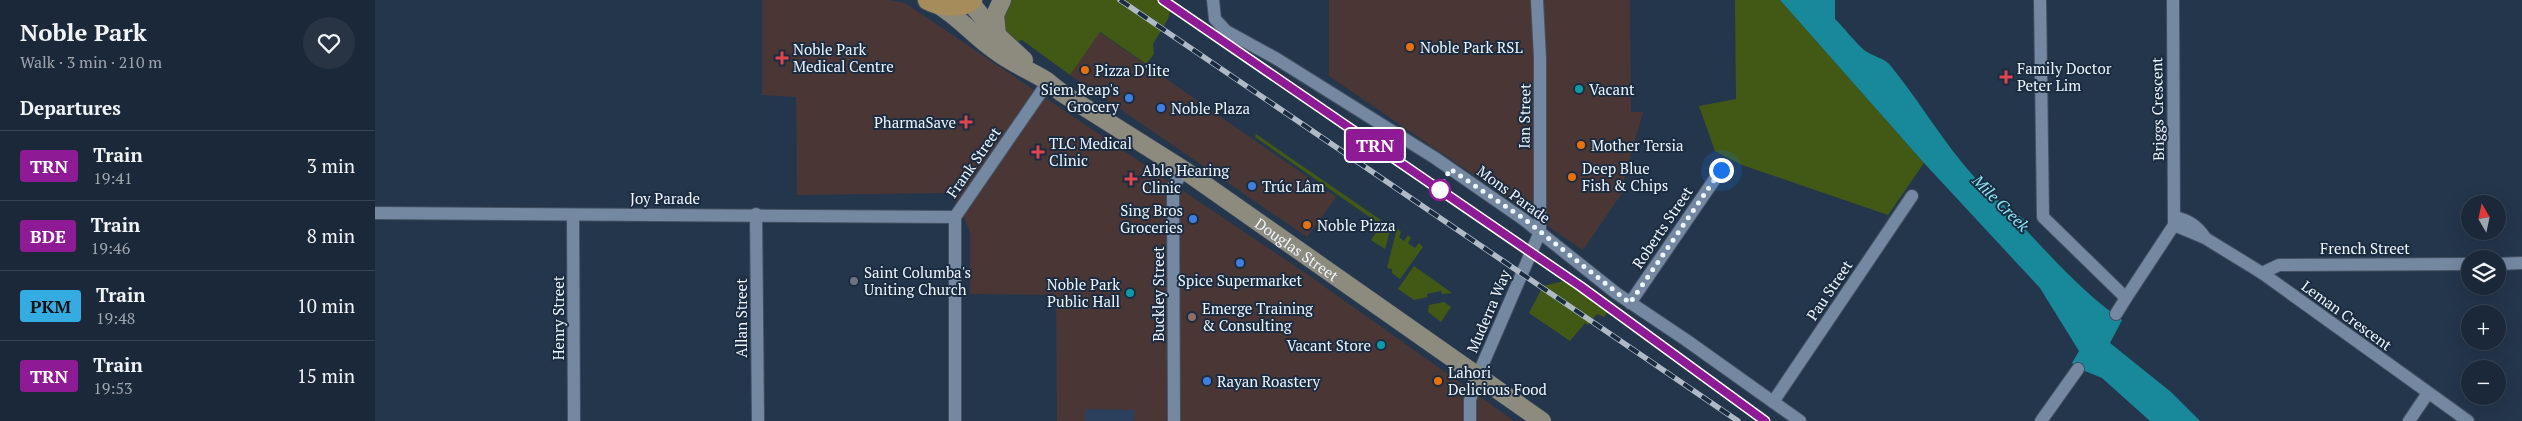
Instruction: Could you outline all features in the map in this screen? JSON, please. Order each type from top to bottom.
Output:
[{"type":"main road","points":[[997,35],[995,15],[1002,0]]},
{"type":"main road","points":[[972,1],[997,35],[1047,80],[992,49],[957,17],[932,2],[953,5],[972,1]]},
{"type":"main road","name":"Douglas Street","points":[[1048,82],[1062,93],[1184,170],[1542,421]]},
{"type":"street","name":"Mons Parade","points":[[1213,0],[1215,19],[1226,31],[1277,59],[1423,151],[1523,218],[1630,303],[1686,340],[1800,421]]},
{"type":"street","name":"Ian Street","points":[[1537,0],[1541,58],[1539,232]]},
{"type":"street","points":[[2040,0],[2043,217],[2126,298]]},
{"type":"street","name":"Briggs Crescent","points":[[2173,0],[2174,221]]},
{"type":"street","name":"Frank Street","points":[[955,421],[955,217],[1048,82]]},
{"type":"street","name":"Buckley Street","points":[[1174,421],[1173,187],[1184,170]]},
{"type":"street","name":"Roberts Street","points":[[1630,303],[1721,170]]},
{"type":"street","name":"Pau Street","points":[[1773,402],[1912,196]]},
{"type":"street","name":"Joy Parade","points":[[375,213],[756,214],[955,217]]},
{"type":"street","name":"Allan Street","points":[[756,214],[758,421]]},
{"type":"street","name":"Henry Street","points":[[573,215],[574,421]]},
{"type":"street","name":"Leman Crescent","points":[[2174,221],[2186,220],[2197,226],[2205,238],[2262,273],[2469,421]]},
{"type":"street","points":[[2116,314],[2174,221]]},
{"type":"street","name":"Muderra Way","points":[[1471,421],[1470,400],[1478,375],[1539,232]]},
{"type":"street","points":[[2506,264],[2522,263]]},
{"type":"street","name":"French Street","points":[[2262,273],[2279,265],[2461,264]]},
{"type":"street","points":[[2041,421],[2078,369]]},
{"type":"street","points":[[2409,421],[2428,393]]},
{"type":"shaded area","points":[[762,0],[888,0],[905,3],[1311,277],[1514,421],[1057,421],[1056,295],[970,294],[970,231],[952,193],[797,195],[796,97],[762,95]]},
{"type":"shaded area","points":[[1329,0],[1630,0],[1631,112],[1643,112],[1623,183],[1627,186],[1583,250],[1329,76]]},
{"type":"shaded area","name":"Noble Plaza","points":[[1099,32],[1336,197],[1307,237],[1070,75]]},
{"type":"shaded area","points":[[1085,409],[1135,410],[1134,421],[1085,421]]},
{"type":"green space","points":[[1009,0],[1173,0],[1168,19],[1153,44],[1154,54],[1146,64],[1100,32],[1070,75],[1022,40],[1015,42],[1008,37],[1001,24]]},
{"type":"green space","points":[[1735,0],[1780,0],[1924,163],[1888,215],[1742,165],[1715,151],[1699,106],[1736,99]]},
{"type":"green space","points":[[1256,134],[1391,227],[1385,249],[1371,240],[1381,225],[1255,137]]},
{"type":"green space","points":[[1397,228],[1401,232],[1399,237],[1404,241],[1408,235],[1411,238],[1408,243],[1415,248],[1419,243],[1423,247],[1400,279],[1392,273],[1392,269],[1387,268]]},
{"type":"green space","points":[[1414,266],[1452,293],[1442,294],[1441,291],[1427,294],[1428,297],[1414,300],[1398,289]]},
{"type":"green space","points":[[1576,278],[1614,303],[1604,317],[1597,314],[1588,325],[1585,323],[1570,341],[1529,313],[1543,286]]},
{"type":"green space","points":[[1444,302],[1451,307],[1441,322],[1428,312],[1429,305]]},
{"type":"water","name":"Mile Creek","points":[[1780,0],[1835,0],[1835,19],[1864,50],[1890,65],[1952,149],[1985,188],[2005,206],[2027,221],[2025,229],[2071,277],[2122,320],[2110,343],[2171,392],[2200,421],[2150,421],[2102,378],[2072,363],[2079,351],[2040,288],[1924,163]]},
{"type":"railway","points":[[1120,0],[1738,421]]},
{"type":"railway","points":[[1163,0],[1580,286],[1765,421]]},
{"type":"train","name":"TRN","points":[[1163,0],[1309,99],[1535,257],[1580,286],[1765,421]]},
{"type":"place","name":"Noble Park RSL","points":[[1410,47]]},
{"type":"place","name":"Noble Park Medical Centre","points":[[782,58]]},
{"type":"place","name":"Pizza D'lite","points":[[1085,70]]},
{"type":"place","name":"Family Doctor Peter Lim","points":[[2006,77]]},
{"type":"place","name":"Vacant","points":[[1579,89]]},
{"type":"place","name":"Siem Reap's Grocery","points":[[1129,98]]},
{"type":"place","name":"Noble Plaza","points":[[1161,108]]},
{"type":"place","name":"PharmaSave","points":[[966,122]]},
{"type":"place","name":"Mother Tersia","points":[[1581,145]]},
{"type":"place","name":"TLC Medical Clinic","points":[[1038,152]]},
{"type":"place","name":"Deep Blue Fish & Chips","points":[[1572,177]]},
{"type":"place","name":"Able Hearing Clinic","points":[[1131,179]]},
{"type":"place","name":"Trúc Lâm","points":[[1252,186]]},
{"type":"place","name":"Sing Bros Groceries","points":[[1193,219]]},
{"type":"place","name":"Noble Pizza","points":[[1307,225]]},
{"type":"place","name":"Spice Supermarket","points":[[1240,263]]},
{"type":"place","name":"Saint Columba's Uniting Church","points":[[854,281]]},
{"type":"place","name":"Noble Park Public Hall","points":[[1130,293]]},
{"type":"place","name":"Emerge Training & Consulting","points":[[1192,317]]},
{"type":"place","name":"Vacant Store","points":[[1381,345]]},
{"type":"place","name":"Rayan Roastery","points":[[1207,381]]},
{"type":"place","name":"Lahori Delicious Food","points":[[1438,381]]},
{"type":"route","points":[[1440,190],[1450,169],[1523,218],[1630,303],[1721,170]]}]
